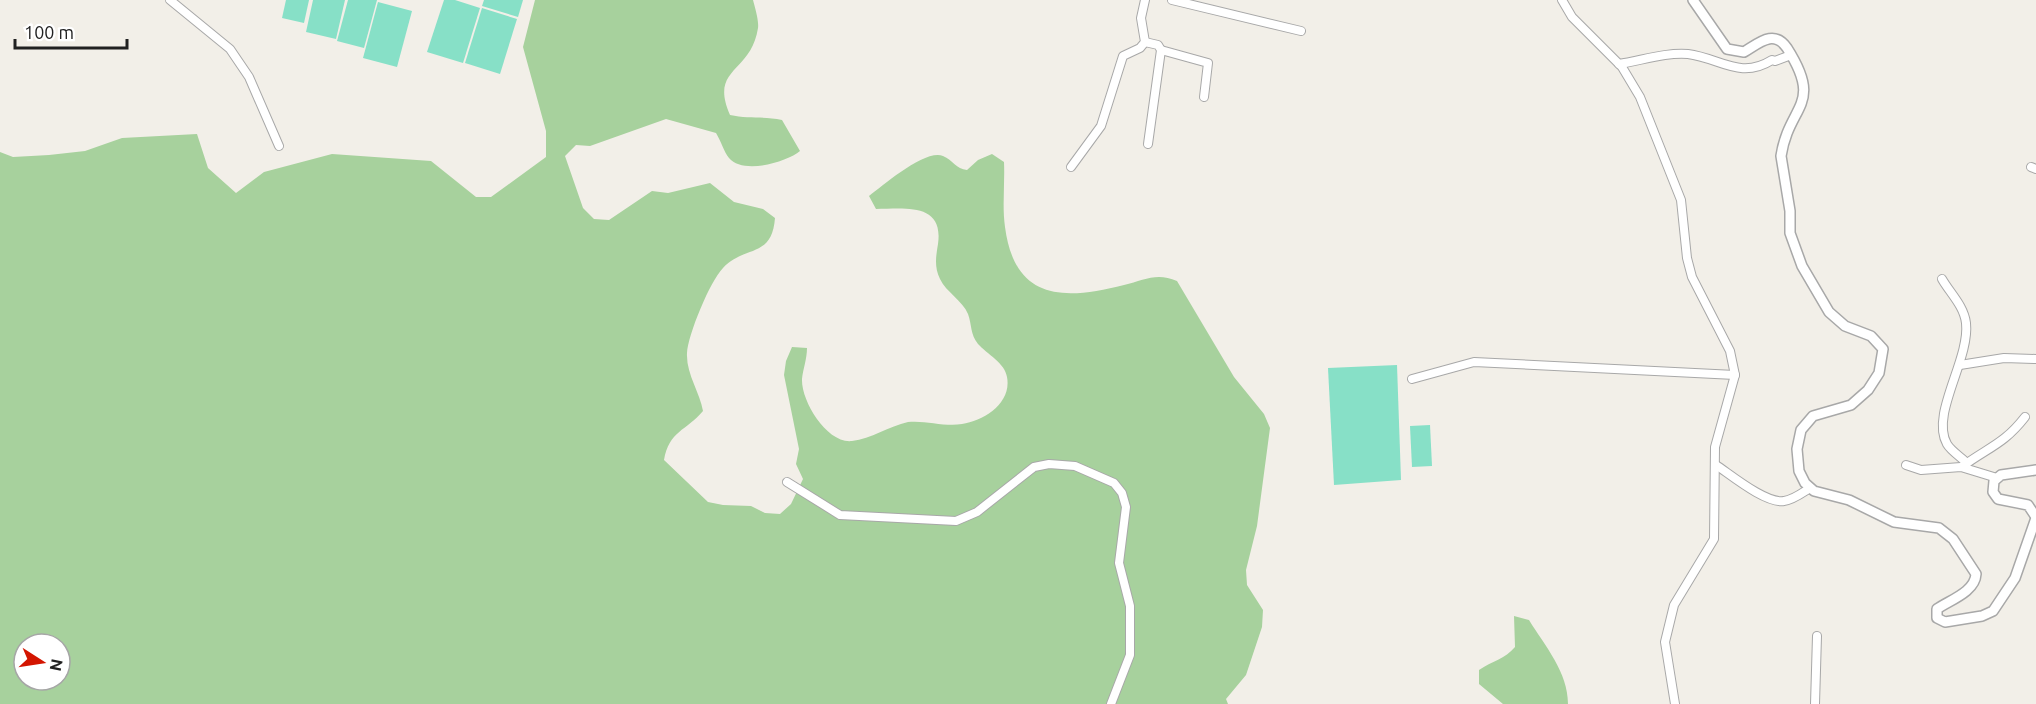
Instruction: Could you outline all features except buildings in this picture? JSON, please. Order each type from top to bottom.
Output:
[{"type":"street","points":[[170,0],[230,49],[249,77],[279,146]]},
{"type":"street","points":[[1144,42],[1141,18],[1145,0]]},
{"type":"street","points":[[1172,0],[1301,31]]},
{"type":"street","points":[[1562,0],[1572,17],[1619,64],[1640,96],[1681,200],[1686,258],[1692,277],[1730,351],[1735,375],[1715,447],[1714,540],[1674,605],[1665,642],[1675,704]]},
{"type":"street","points":[[1693,0],[1727,49],[1732,52],[1744,52],[1768,38],[1777,38],[1783,43],[1803,74],[1802,102],[1783,144],[1781,156],[1793,246],[1829,312],[1845,326],[1871,336],[1883,349],[1879,373],[1868,390],[1851,405],[1814,416],[1801,430],[1797,458],[1799,471],[1810,488],[1849,500],[1885,519],[1932,526],[1946,532],[1976,574],[1976,580],[1967,590],[1937,609],[1937,618],[1945,622],[1982,616],[1998,604],[2015,578],[2036,518],[2028,505],[2003,501],[1995,496],[1994,481],[1997,478]]},
{"type":"street","points":[[1071,167],[1101,126],[1123,56],[1144,42],[1158,45],[1161,50],[1148,144]]},
{"type":"street","points":[[1161,50],[1208,63],[1204,97]]},
{"type":"street","points":[[1619,64],[1689,54],[1740,69],[1757,69],[1772,60],[1791,55]]},
{"type":"street","points":[[1942,279],[1963,309],[1966,321],[1964,351],[1946,400],[1944,436],[1947,445],[1964,465],[1997,478],[2036,470]]},
{"type":"street","points":[[1960,365],[2004,358],[2036,359]]},
{"type":"street","points":[[1412,379],[1474,362],[1735,375]]},
{"type":"street","points":[[1906,465],[1921,470],[1964,465],[2010,436],[2025,417]]},
{"type":"street","points":[[787,482],[840,516],[956,522],[977,512],[1034,467],[1049,464],[1075,466],[1114,483],[1122,493],[1126,507],[1119,562],[1130,606],[1130,655],[1111,704]]},
{"type":"street","points":[[1716,465],[1776,501],[1785,501],[1810,488]]},
{"type":"street","points":[[1815,704],[1817,636]]},
{"type":"green space","points":[[286,0],[309,0],[304,23],[282,18]]},
{"type":"green space","points":[[313,0],[345,0],[336,39],[306,32]]},
{"type":"green space","points":[[348,0],[377,0],[364,48],[337,41]]},
{"type":"green space","points":[[444,0],[455,0],[480,8],[463,63],[427,52]]},
{"type":"green space","points":[[484,0],[523,0],[518,17],[482,6]]},
{"type":"green space","points":[[535,0],[753,0],[758,25],[754,43],[728,79],[725,99],[730,115],[782,120],[800,151],[776,163],[744,166],[729,158],[716,133],[666,119],[590,146],[576,145],[565,156],[583,208],[594,219],[609,220],[652,191],[668,193],[710,183],[734,202],[763,209],[775,218],[773,231],[763,246],[731,261],[718,275],[700,309],[688,345],[687,361],[703,411],[674,437],[666,450],[664,460],[708,502],[751,506],[765,513],[780,514],[791,504],[803,479],[796,464],[799,449],[784,375],[786,361],[792,347],[807,348],[802,379],[811,409],[825,429],[843,440],[859,440],[908,422],[955,425],[970,422],[987,415],[1001,403],[1007,386],[1006,372],[978,344],[966,309],[946,288],[938,275],[936,262],[938,230],[935,221],[928,214],[920,211],[876,209],[869,196],[905,169],[926,158],[935,155],[943,156],[967,170],[978,160],[992,154],[1004,162],[1004,219],[1011,252],[1020,270],[1031,282],[1046,290],[1082,293],[1151,278],[1163,277],[1177,281],[1234,377],[1264,414],[1270,428],[1257,526],[1246,570],[1247,585],[1263,610],[1262,627],[1246,675],[1226,699],[1228,704],[0,704],[0,152],[13,157],[49,155],[85,151],[122,138],[197,134],[208,168],[236,193],[264,172],[332,154],[431,161],[476,197],[491,197],[546,157],[546,131],[523,47]]},
{"type":"green space","points":[[378,2],[412,11],[397,67],[363,58]]},
{"type":"green space","points":[[482,8],[517,19],[500,74],[465,63]]},
{"type":"green space","points":[[1397,365],[1401,480],[1334,485],[1328,368]]},
{"type":"green space","points":[[1430,425],[1432,466],[1412,467],[1410,426]]},
{"type":"green space","points":[[1514,616],[1529,620],[1548,650],[1560,670],[1568,704],[1503,704],[1479,684],[1479,670],[1503,657],[1515,647]]}]
